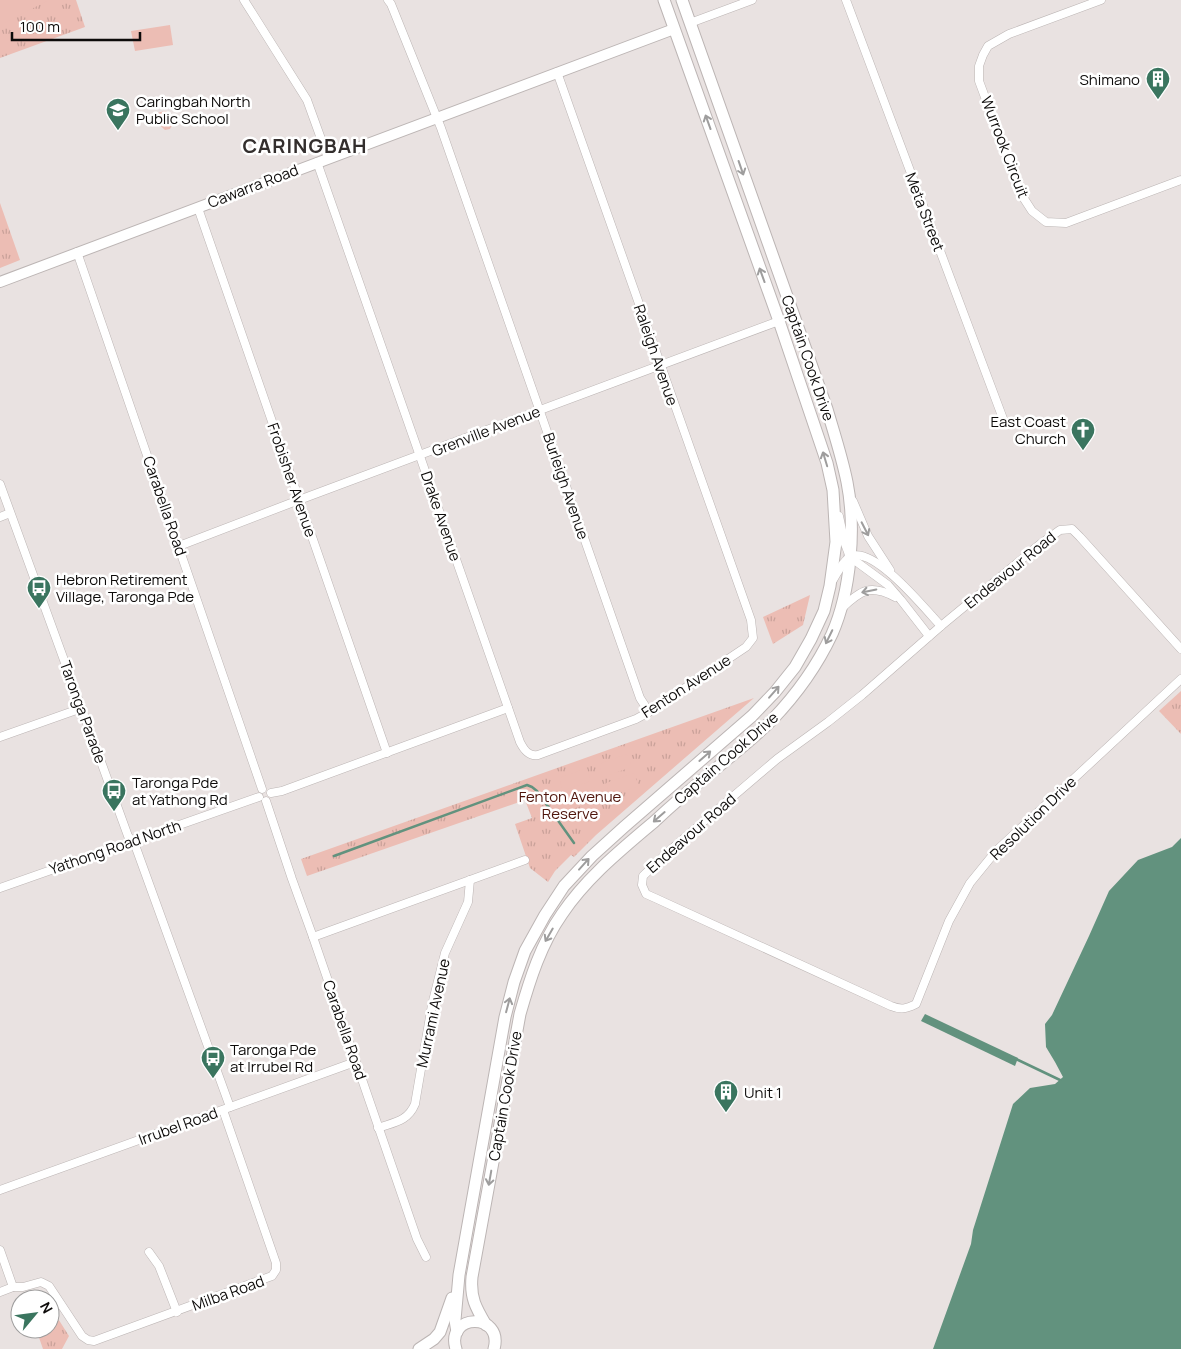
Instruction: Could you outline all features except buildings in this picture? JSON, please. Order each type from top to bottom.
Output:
[{"type":"main road","name":"Captain Cook Drive","points":[[456,1349],[455,1320],[459,1275],[505,1017],[514,982],[525,951],[544,916],[564,886],[592,856],[746,721],[775,692],[795,667],[811,639],[824,611],[830,586],[836,542],[833,490],[827,463],[779,321],[664,0]]},
{"type":"main road","name":"Captain Cook Drive","points":[[494,1349],[494,1336],[474,1304],[472,1277],[520,1014],[530,978],[545,941],[561,914],[580,890],[605,864],[750,740],[771,720],[806,680],[832,632],[840,609],[850,557],[852,530],[848,484],[839,447],[682,0]]},
{"type":"main road","points":[[674,29],[690,23]]},
{"type":"main road","name":"Grenville Avenue","points":[[779,321],[793,314]]},
{"type":"main road","points":[[420,1349],[440,1332],[459,1275]]},
{"type":"main road","points":[[420,1349],[456,1334],[463,1325],[469,1322],[475,1321],[486,1325]]},
{"type":"street","points":[[244,0],[307,100],[328,158]]},
{"type":"street","name":"Burleigh Avenue","points":[[388,0],[411,52],[436,117],[640,698],[649,712]]},
{"type":"street","points":[[690,23],[752,0]]},
{"type":"street","name":"Meta Street","points":[[846,0],[1005,424]]},
{"type":"street","name":"Wurrook Circuit","points":[[1101,0],[1009,34],[988,46],[982,55],[979,66],[979,80],[1021,194],[1032,211],[1046,222],[1066,223],[1181,180]]},
{"type":"street","name":"Cawarra Road","points":[[0,282],[674,29]]},
{"type":"street","name":"Raleigh Avenue","points":[[557,72],[751,620],[753,638]]},
{"type":"street","name":"Drake Avenue","points":[[317,162],[520,742],[529,754]]},
{"type":"street","name":"Frobisher Avenue","points":[[198,208],[387,753]]},
{"type":"street","name":"Carabella Road","points":[[77,252],[262,789]]},
{"type":"street","name":"Grenville Avenue","points":[[179,546],[779,321]]},
{"type":"street","name":"Taronga Parade","points":[[0,484],[128,836],[132,841],[152,891],[226,1109]]},
{"type":"street","points":[[848,484],[856,510],[868,536],[896,578]]},
{"type":"street","points":[[833,490],[845,544],[850,557],[888,585],[929,636]]},
{"type":"street","points":[[0,517],[10,513]]},
{"type":"street","name":"Endeavour Road","points":[[907,1008],[899,1009],[891,1006],[646,894],[642,885],[643,876],[668,852],[777,759],[862,695],[941,626],[1060,530],[1072,529],[1181,649]]},
{"type":"street","points":[[830,586],[843,564],[850,557],[865,556],[872,559],[896,578],[941,626]]},
{"type":"street","points":[[840,609],[854,597],[870,589],[886,592],[901,600]]},
{"type":"street","name":"Fenton Avenue","points":[[529,754],[535,756],[636,719],[746,647],[753,638]]},
{"type":"street","name":"Resolution Drive","points":[[907,1008],[916,1004],[949,921],[970,883],[996,851],[1181,679]]},
{"type":"street","points":[[0,737],[82,708]]},
{"type":"street","points":[[272,793],[282,791],[508,708]]},
{"type":"street","points":[[267,788],[272,793],[270,799],[263,801],[258,793],[262,789],[267,788]]},
{"type":"street","name":"Yathong Road North","points":[[0,888],[259,797]]},
{"type":"street","name":"Carabella Road","points":[[266,801],[417,1240],[426,1257]]},
{"type":"street","points":[[313,937],[525,860]]},
{"type":"street","name":"Murrami Avenue","points":[[378,1128],[407,1117],[415,1104],[434,997],[448,947],[466,906],[470,880]]},
{"type":"street","name":"Irrubel Road","points":[[0,1190],[355,1062]]},
{"type":"street","name":"Milba Road","points":[[13,1287],[23,1287],[41,1282],[49,1286],[82,1336],[91,1341],[269,1278],[275,1273],[277,1267],[226,1109]]},
{"type":"street","points":[[0,1250],[13,1287],[0,1292]]},
{"type":"street","points":[[149,1252],[159,1266],[177,1312]]},
{"type":"green space","points":[[0,0],[76,0],[85,27],[0,58]]},
{"type":"green space","points":[[0,0],[49,0],[0,25]]},
{"type":"green space","points":[[170,25],[173,45],[135,51],[131,31]]},
{"type":"green space","points":[[165,111],[169,113],[172,125],[170,129],[165,130],[158,123],[156,116],[157,113]]},
{"type":"green space","points":[[0,203],[20,260],[0,268]]},
{"type":"green space","points":[[810,595],[803,625],[773,644],[763,617]]},
{"type":"green space","points":[[1181,691],[1181,734],[1159,711]]},
{"type":"green space","name":"Fenton Avenue Reserve","points":[[754,698],[596,835],[574,857],[571,855],[555,871],[548,882],[530,868],[515,824],[532,818],[525,800],[307,876],[301,859]]},
{"type":"green space","points":[[627,754],[632,767],[603,777],[599,764]]},
{"type":"green space","points":[[587,768],[591,781],[563,791],[559,778]]},
{"type":"green space","points":[[634,773],[639,786],[610,796],[606,783]]},
{"type":"green space","points":[[594,787],[598,800],[570,810],[565,797]]},
{"type":"green space","points":[[60,1322],[69,1336],[62,1349],[43,1349],[40,1339],[60,1339]]},
{"type":"shaded area","points":[[1181,838],[1181,1349],[933,1349],[971,1244],[973,1230],[1013,1104],[1030,1088],[1055,1084],[1063,1077],[1046,1047],[1045,1024],[1052,1015],[1109,891],[1138,860],[1172,847]]},
{"type":"shaded area","points":[[925,1014],[1018,1058],[1015,1066],[921,1021]]},
{"type":"waterway","points":[[334,856],[527,785],[537,791],[574,843]]},
{"type":"waterway","points":[[1016,1059],[1060,1080]]},
{"type":"place","name":"Shimano","points":[[1158,100]]},
{"type":"place","name":"Caringbah North Public School","points":[[118,131]]},
{"type":"place","name":"East Coast Church","points":[[1083,451]]},
{"type":"place","name":"Hebron Retirement Village, Taronga Pde","points":[[39,609]]},
{"type":"place","name":"Taronga Pde at Yathong Rd","points":[[114,812]]},
{"type":"place","name":"Taronga Pde at Irrubel Rd","points":[[213,1079]]},
{"type":"place","name":"Unit 1","points":[[726,1113]]},
{"type":"district","name":"CARINGBAH","points":[[305,145]]}]
